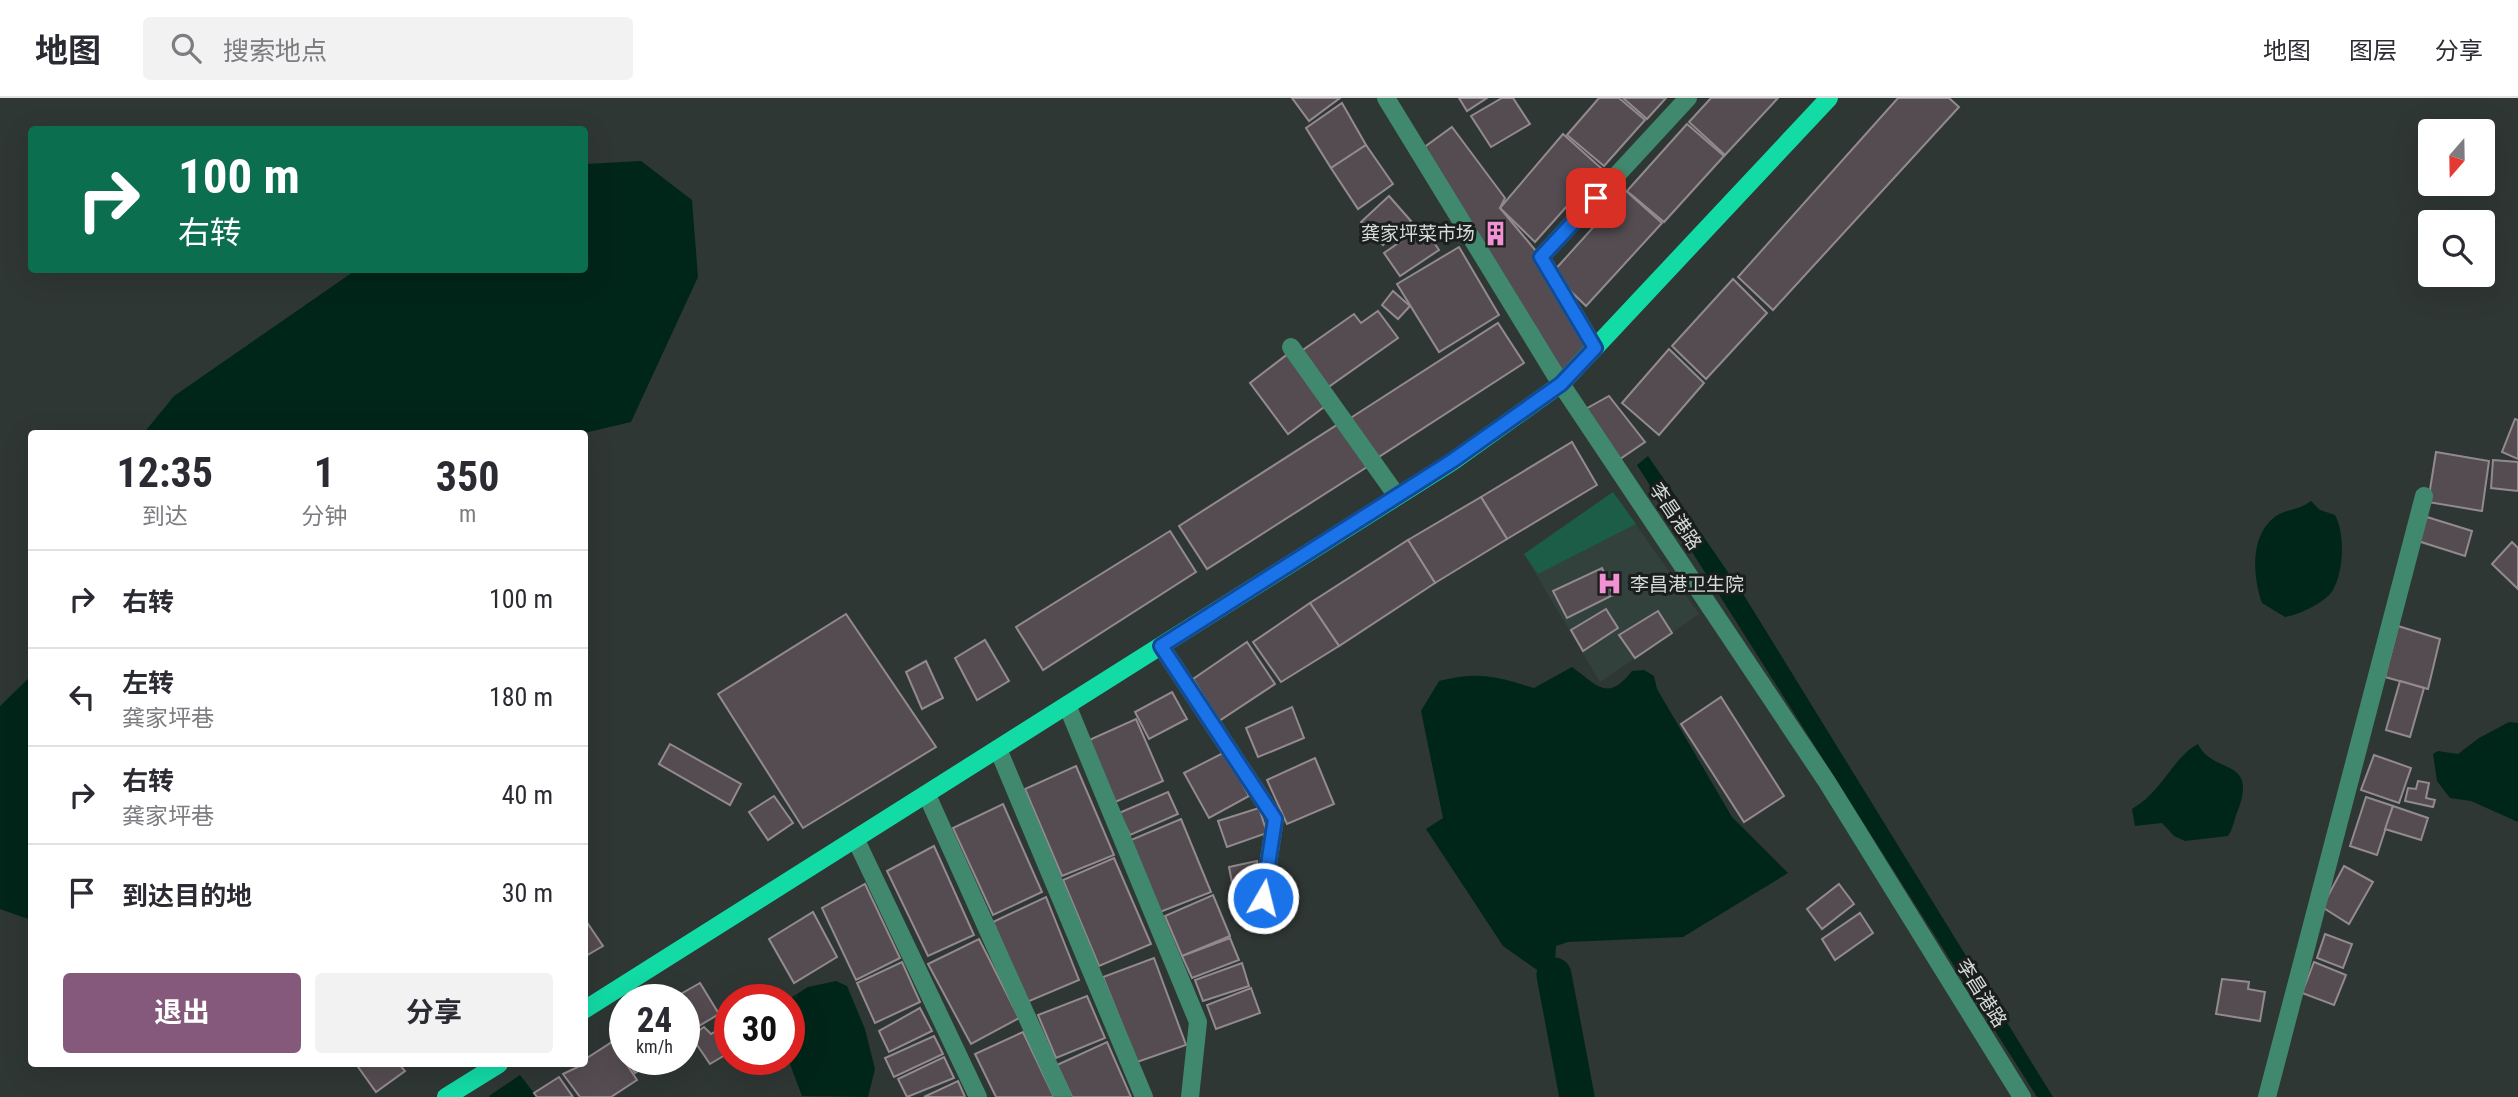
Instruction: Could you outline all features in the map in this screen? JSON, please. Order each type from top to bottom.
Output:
[{"type":"main road","points":[[588,1008],[1397,496],[1561,384],[1829,98]]},
{"type":"main road","points":[[446,1097],[494,1067]]},
{"type":"street","name":"李昌港路","points":[[1386,98],[1561,384],[1827,782],[2022,1097]]},
{"type":"street","points":[[1595,348],[1541,257],[1688,98]]},
{"type":"street","points":[[1291,347],[1397,496]]},
{"type":"street","points":[[2267,1097],[2424,496]]},
{"type":"street","points":[[1161,646],[1275,819],[1263,898]]},
{"type":"street","points":[[1067,705],[1198,1022],[1190,1097]]},
{"type":"street","points":[[998,749],[1144,1097]]},
{"type":"street","points":[[927,795],[1063,1097]]},
{"type":"street","points":[[856,840],[978,1097]]},
{"type":"shaded area","points":[[641,161],[692,200],[698,277],[631,422],[588,432],[588,430],[146,430],[174,396],[352,273],[588,273],[588,164]]},
{"type":"shaded area","points":[[1648,456],[1745,597],[2053,1097],[2037,1097],[1637,465]]},
{"type":"shaded area","name":"李昌港卫生院","points":[[1613,492],[1699,614],[1600,682],[1524,554]]},
{"type":"shaded area","points":[[1613,492],[1636,524],[1538,574],[1524,554]]},
{"type":"shaded area","points":[[2311,501],[2320,510],[2335,515],[2338,523],[2342,542],[2337,582],[2325,599],[2304,611],[2285,617],[2262,603],[2255,569],[2257,545],[2267,524],[2276,516]]},
{"type":"shaded area","points":[[1572,667],[1603,688],[1616,686],[1632,671],[1644,670],[1654,676],[1657,689],[1732,817],[1788,873],[1683,937],[1568,942],[1556,946],[1554,982],[1503,946],[1426,829],[1443,818],[1421,711],[1439,681],[1465,676],[1487,676],[1534,688]]},
{"type":"shaded area","points":[[28,679],[28,919],[0,909],[0,706]]},
{"type":"shaded area","points":[[2509,722],[2518,723],[2518,822],[2471,801],[2450,798],[2437,781],[2433,754],[2438,751],[2458,754],[2479,738]]},
{"type":"shaded area","points":[[2198,744],[2213,760],[2238,774],[2242,782],[2243,793],[2228,836],[2185,841],[2174,836],[2162,823],[2135,826],[2132,809],[2143,802],[2181,758]]},
{"type":"shaded area","points":[[836,981],[847,986],[865,1029],[875,1069],[868,1097],[802,1096],[794,1075],[805,1075],[805,989]]},
{"type":"shaded area","points":[[520,1075],[537,1097],[489,1096]]},
{"type":"building","points":[[1292,98],[1340,98],[1309,121]]},
{"type":"building","points":[[1459,98],[1487,98],[1467,111]]},
{"type":"building","points":[[1502,98],[1513,98],[1530,124],[1491,147],[1471,116]]},
{"type":"building","points":[[1599,98],[1619,98],[1645,120],[1604,166],[1567,135]]},
{"type":"building","points":[[1623,98],[1666,98],[1647,119]]},
{"type":"building","points":[[1711,98],[1778,98],[1725,155],[1689,122]]},
{"type":"building","points":[[1898,98],[1949,98],[1959,107],[1773,310],[1738,277]]},
{"type":"building","points":[[1342,103],[1366,145],[1331,168],[1306,128]]},
{"type":"building","points":[[1687,124],[1724,156],[1664,222],[1627,191]]},
{"type":"building","name":"龚家坪菜市场","points":[[1452,127],[1505,198],[1500,208],[1541,257],[1595,348],[1561,384],[1419,151]]},
{"type":"building","points":[[1563,134],[1601,168],[1535,242],[1500,208]]},
{"type":"building","points":[[1366,145],[1393,184],[1358,209],[1331,168]]},
{"type":"building","points":[[1626,191],[1662,223],[1586,306],[1552,273]]},
{"type":"building","points":[[1389,196],[1411,221],[1383,245],[1361,222]]},
{"type":"building","points":[[1423,226],[1439,250],[1400,276],[1384,253]]},
{"type":"building","points":[[1459,247],[1499,315],[1439,352],[1397,284]]},
{"type":"building","points":[[1733,279],[1767,313],[1706,379],[1672,346]]},
{"type":"building","points":[[1393,291],[1410,306],[1398,319],[1382,305]]},
{"type":"building","points":[[1378,311],[1398,338],[1327,388],[1300,352],[1354,314],[1361,323]]},
{"type":"building","points":[[1498,323],[1524,363],[1374,460],[1349,419]]},
{"type":"building","points":[[1669,349],[1704,383],[1659,435],[1622,403]]},
{"type":"building","points":[[1289,353],[1328,404],[1288,434],[1250,383]]},
{"type":"building","points":[[1609,396],[1645,442],[1617,461],[1582,411]]},
{"type":"building","points":[[2515,419],[2518,420],[2518,459],[2502,452]]},
{"type":"building","points":[[1340,423],[1367,467],[1207,569],[1179,526]]},
{"type":"building","points":[[1572,442],[1597,485],[1507,539],[1481,497]]},
{"type":"building","points":[[2436,452],[2489,461],[2482,511],[2428,502]]},
{"type":"building","points":[[2493,460],[2518,462],[2518,491],[2491,488]]},
{"type":"building","points":[[1481,497],[1507,539],[1435,583],[1408,540]]},
{"type":"building","points":[[2427,517],[2472,531],[2465,556],[2418,541]]},
{"type":"building","points":[[1170,531],[1196,572],[1043,670],[1016,627]]},
{"type":"building","points":[[1408,540],[1435,583],[1339,646],[1310,603]]},
{"type":"building","points":[[2512,542],[2518,548],[2518,589],[2492,564]]},
{"type":"building","points":[[1602,568],[1613,595],[1567,618],[1553,591]]},
{"type":"building","points":[[1310,603],[1339,646],[1281,682],[1253,642]]},
{"type":"building","points":[[1606,609],[1618,628],[1583,651],[1571,630]]},
{"type":"building","points":[[1658,611],[1672,633],[1635,658],[1619,635]]},
{"type":"building","points":[[846,614],[936,747],[803,828],[718,694]]},
{"type":"building","points":[[2398,626],[2440,639],[2428,689],[2385,677]]},
{"type":"building","points":[[985,640],[1009,681],[977,700],[955,658]]},
{"type":"building","points":[[1247,642],[1275,684],[1219,721],[1193,679]]},
{"type":"building","points":[[926,661],[943,698],[922,709],[906,672]]},
{"type":"building","points":[[2400,681],[2424,688],[2410,737],[2386,730]]},
{"type":"building","points":[[1172,692],[1187,719],[1149,739],[1135,712]]},
{"type":"building","points":[[1721,697],[1784,796],[1744,822],[1681,724]]},
{"type":"building","points":[[1292,707],[1304,738],[1258,757],[1246,728]]},
{"type":"building","points":[[1136,719],[1163,781],[1113,803],[1087,741]]},
{"type":"building","points":[[670,744],[741,784],[730,805],[659,764]]},
{"type":"building","points":[[1225,752],[1249,796],[1209,818],[1184,773]]},
{"type":"building","points":[[2374,755],[2411,768],[2399,803],[2361,790]]},
{"type":"building","points":[[1315,758],[1334,804],[1287,824],[1267,780]]},
{"type":"building","points":[[1076,766],[1114,855],[1062,876],[1025,789]]},
{"type":"building","points":[[2418,781],[2429,783],[2426,798],[2435,800],[2433,807],[2405,801],[2408,788],[2416,789]]},
{"type":"building","points":[[1168,792],[1178,814],[1130,835],[1119,813]]},
{"type":"building","points":[[774,796],[793,823],[768,840],[749,812]]},
{"type":"building","points":[[2366,797],[2393,806],[2377,855],[2350,846]]},
{"type":"building","points":[[1003,804],[1042,892],[993,915],[953,828]]},
{"type":"building","points":[[2393,806],[2428,818],[2421,840],[2385,829]]},
{"type":"building","points":[[1259,808],[1267,833],[1227,847],[1218,821]]},
{"type":"building","points":[[1181,819],[1211,892],[1160,912],[1131,840]]},
{"type":"building","points":[[934,846],[974,935],[928,956],[887,871]]},
{"type":"building","points":[[1114,858],[1151,944],[1099,966],[1063,880]]},
{"type":"building","points":[[1257,861],[1261,882],[1233,888],[1229,867]]},
{"type":"building","points":[[2344,866],[2373,882],[2349,924],[2322,907]]},
{"type":"building","points":[[865,884],[900,958],[856,980],[822,908]]},
{"type":"building","points":[[1839,884],[1854,904],[1822,929],[1807,909]]},
{"type":"building","points":[[1213,895],[1230,936],[1182,956],[1165,916]]},
{"type":"building","points":[[1046,897],[1079,980],[1027,1002],[993,922]]},
{"type":"building","points":[[813,912],[837,957],[794,983],[769,939]]},
{"type":"building","points":[[1860,913],[1873,933],[1835,960],[1822,939]]},
{"type":"building","points":[[588,924],[603,946],[588,955]]},
{"type":"building","points":[[2325,934],[2352,944],[2343,968],[2317,958]]},
{"type":"building","points":[[1230,938],[1239,960],[1192,978],[1182,956]]},
{"type":"building","points":[[979,939],[1019,1018],[971,1044],[928,964]]},
{"type":"building","points":[[1154,958],[1186,1045],[1137,1062],[1103,977]]},
{"type":"building","points":[[902,962],[920,1002],[875,1023],[857,983]]},
{"type":"building","points":[[2314,962],[2346,975],[2334,1005],[2302,993]]},
{"type":"building","points":[[1242,963],[1249,986],[1203,1001],[1195,980]]},
{"type":"building","points":[[2222,979],[2249,982],[2248,989],[2265,992],[2260,1021],[2216,1014]]},
{"type":"building","points":[[700,983],[714,1006],[714,1017],[700,1025],[700,984]]},
{"type":"building","points":[[1251,988],[1260,1013],[1216,1029],[1207,1005]]},
{"type":"building","points":[[1087,996],[1105,1038],[1056,1058],[1038,1015]]},
{"type":"building","points":[[920,1008],[932,1031],[889,1052],[879,1031]]},
{"type":"building","points":[[704,1027],[711,1034],[714,1032],[714,1062],[710,1064],[700,1049],[700,1030]]},
{"type":"building","points":[[1023,1032],[1054,1097],[996,1097],[975,1054]]},
{"type":"building","points":[[934,1036],[943,1054],[894,1077],[885,1058]]},
{"type":"building","points":[[1107,1042],[1131,1097],[1072,1097],[1057,1065]]},
{"type":"building","points":[[609,1044],[609,1075],[634,1075],[637,1080],[611,1097],[580,1097],[563,1074],[578,1067],[588,1067],[588,1057]]},
{"type":"building","points":[[944,1057],[954,1078],[907,1097],[898,1079]]},
{"type":"building","points":[[358,1067],[402,1067],[405,1071],[376,1092]]},
{"type":"building","points":[[559,1077],[573,1097],[537,1097],[534,1093]]},
{"type":"building","points":[[958,1081],[965,1097],[924,1097]]},
{"type":"waterway","points":[[1554,975],[1577,1097]]},
{"type":"place","name":"龚家坪菜市场","points":[[1495,233]]},
{"type":"place","name":"李昌港卫生院","points":[[1610,584]]},
{"type":"route","points":[[1263,898],[1275,819],[1161,646],[1452,461],[1561,384],[1595,348],[1541,257],[1596,198]]}]
